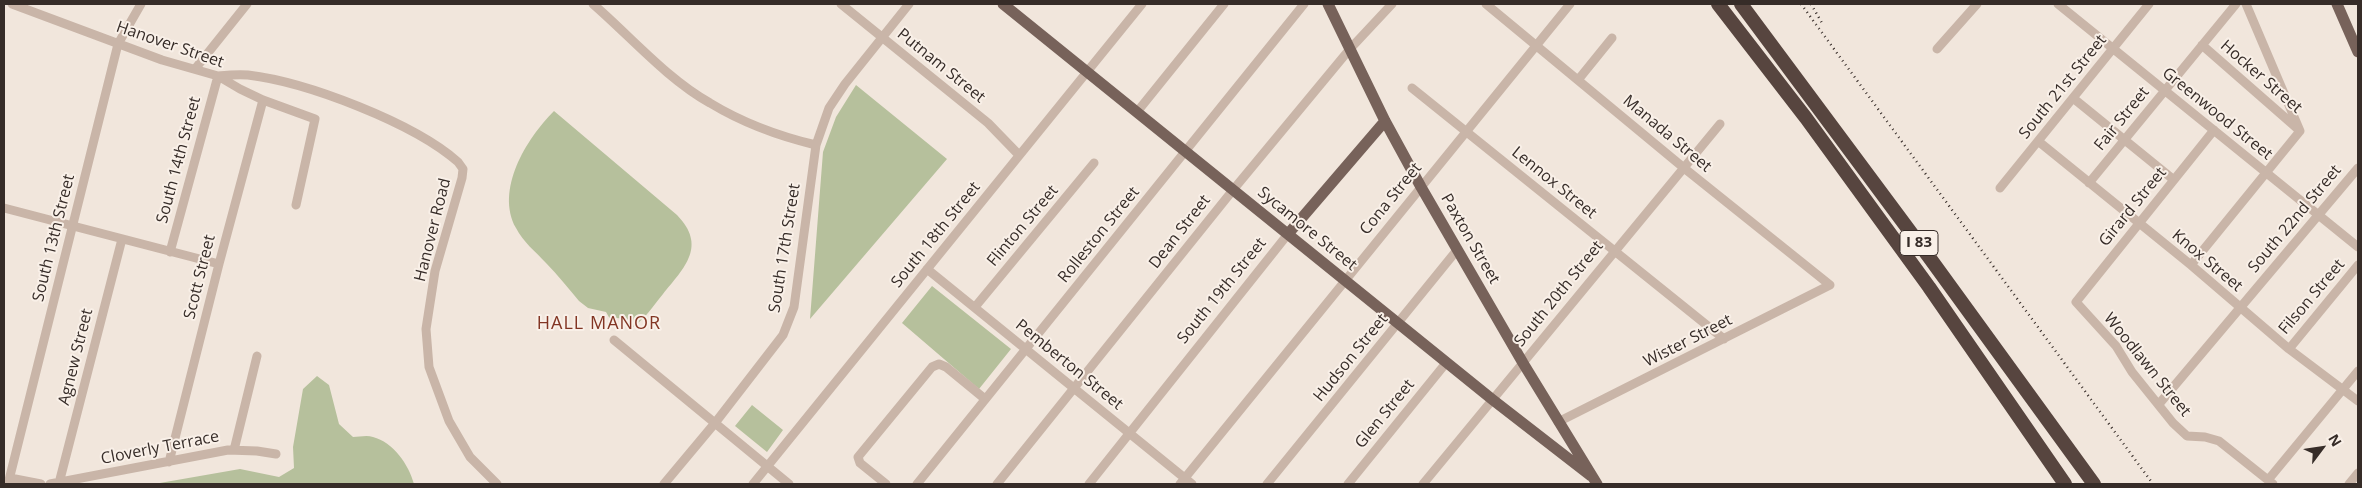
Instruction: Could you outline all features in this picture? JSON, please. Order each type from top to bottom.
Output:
[{"type":"highway","name":"I 83","points":[[1718,4],[1806,118],[1929,287],[2065,484]]},
{"type":"highway","name":"I 83","points":[[1740,4],[1923,249],[2094,484]]},
{"type":"main road","name":"Sycamore Street","points":[[1004,4],[1594,480]]},
{"type":"main road","name":"Paxton Street","points":[[1328,4],[1385,122],[1421,187],[1523,363],[1594,480]]},
{"type":"main road","points":[[2336,4],[2358,52]]},
{"type":"main road","name":"South 19th Street","points":[[1288,234],[1385,122]]},
{"type":"street","name":"Hanover Street","points":[[12,4],[118,44],[218,76],[263,100],[315,119],[296,205]]},
{"type":"street","name":"South 13th Street","points":[[9,481],[118,44],[141,4]]},
{"type":"street","points":[[195,69],[247,4]]},
{"type":"street","points":[[593,4],[685,86],[709,103],[779,136],[816,145]]},
{"type":"street","name":"Putnam Street","points":[[841,4],[988,123],[1019,155]]},
{"type":"street","name":"South 17th Street","points":[[664,484],[715,424],[775,348],[794,307],[816,145],[830,108],[882,37],[909,4]]},
{"type":"street","name":"South 18th Street","points":[[753,484],[1142,4]]},
{"type":"street","points":[[1137,112],[1224,4]]},
{"type":"street","name":"Rolleston Street","points":[[917,484],[1304,4]]},
{"type":"street","name":"Dean Street","points":[[998,484],[1233,190],[1349,50],[1392,4]]},
{"type":"street","name":"Manada Street","points":[[1486,4],[1684,168],[1830,285]]},
{"type":"street","name":"Cona Street","points":[[1186,482],[1345,280],[1570,4]]},
{"type":"street","points":[[1937,49],[1977,4]]},
{"type":"street","name":"South 21st Street","points":[[2000,188],[2149,4]]},
{"type":"street","name":"Fair Street","points":[[2089,182],[2236,4]]},
{"type":"street","points":[[2191,265],[2300,131],[2246,4]]},
{"type":"street","name":"Greenwood Street","points":[[2064,6],[2164,90],[2358,247]]},
{"type":"street","points":[[1578,80],[1612,38]]},
{"type":"street","name":"Hocker Street","points":[[2202,45],[2300,131]]},
{"type":"street","name":"Hanover Road","points":[[218,76],[246,75],[265,77],[337,98],[400,126],[451,156],[463,168],[462,178],[435,272],[426,329],[429,367],[449,421],[470,457],[497,484]]},
{"type":"street","name":"South 14th Street","points":[[170,252],[218,76]]},
{"type":"street","name":"Lennox Street","points":[[1412,88],[1724,339]]},
{"type":"street","points":[[2073,98],[2174,180]]},
{"type":"street","name":"Scott Street","points":[[169,462],[263,100]]},
{"type":"street","name":"South 20th Street","points":[[1423,484],[1720,124]]},
{"type":"street","name":"Girard Street","points":[[2076,302],[2214,130]]},
{"type":"street","name":"Knox Street","points":[[2038,141],[2191,265],[2289,349],[2358,401]]},
{"type":"street","name":"Flinton Street","points":[[975,307],[1094,163]]},
{"type":"street","name":"South 22nd Street","points":[[2159,404],[2358,168]]},
{"type":"street","points":[[4,208],[219,264]]},
{"type":"street","name":"South 19th Street","points":[[1089,484],[1288,234]]},
{"type":"street","name":"Agnew Street","points":[[55,484],[122,239]]},
{"type":"street","name":"Hudson Street","points":[[1267,484],[1457,250]]},
{"type":"street","name":"Filson Street","points":[[2289,349],[2358,265]]},
{"type":"street","name":"Pemberton Street","points":[[927,269],[1129,433],[1186,482]]},
{"type":"street","name":"Wister Street","points":[[1558,422],[1830,285]]},
{"type":"street","name":"Woodlawn Street","points":[[2076,302],[2116,346],[2132,372],[2173,424],[2187,436],[2205,437],[2219,441],[2271,482]]},
{"type":"street","points":[[614,340],[789,484]]},
{"type":"street","points":[[234,450],[257,356]]},
{"type":"street","name":"Glen Street","points":[[1348,484],[1446,362]]},
{"type":"street","points":[[886,484],[860,463],[858,457],[932,367],[939,364],[946,367],[985,399]]},
{"type":"street","points":[[2271,482],[2358,371]]},
{"type":"street","name":"Cloverly Terrace","points":[[55,484],[234,450],[276,454]]},
{"type":"street","points":[[2349,484],[2358,473]]},
{"type":"street","points":[[9,481],[41,484]]},
{"type":"green space","points":[[856,85],[947,159],[810,319],[823,152],[836,117]]},
{"type":"green space","points":[[554,111],[677,215],[686,226],[691,237],[690,256],[679,275],[649,312],[632,328],[622,319],[610,319],[606,312],[588,308],[579,301],[555,272],[522,238],[510,213],[511,182],[517,166],[533,136]]},
{"type":"green space","points":[[932,286],[1011,349],[979,389],[902,323]]},
{"type":"green space","points":[[317,376],[329,385],[339,424],[353,437],[371,436],[387,444],[404,462],[414,484],[154,484],[240,469],[279,477],[294,468],[293,447],[303,389]]},
{"type":"green space","points":[[752,405],[783,430],[767,452],[735,426]]},
{"type":"railway","points":[[1801,4],[2153,484]]},
{"type":"railway","points":[[1811,4],[1822,23]]},
{"type":"district","name":"HALL MANOR","points":[[599,324]]}]
